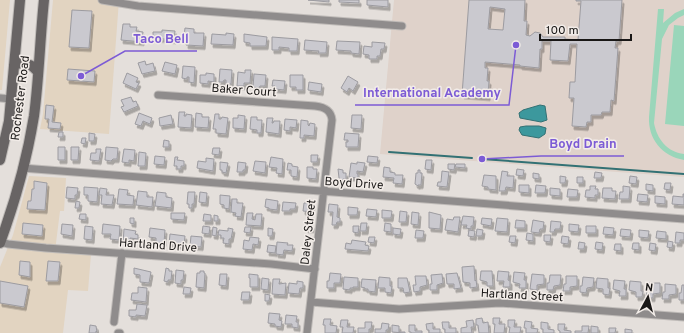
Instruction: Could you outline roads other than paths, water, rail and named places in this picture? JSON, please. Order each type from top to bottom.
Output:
[{"type":"main road","name":"Rochester Road","points":[[0,160],[11,99],[20,0]]},
{"type":"main road","name":"Rochester Road","points":[[0,242],[11,211],[34,115],[44,0]]},
{"type":"main road","points":[[14,65],[26,62],[38,72]]},
{"type":"street","points":[[102,0],[138,6],[402,26]]},
{"type":"street","name":"Baker Court","points":[[158,95],[315,106],[321,107],[328,111]]},
{"type":"street","points":[[0,98],[11,99]]},
{"type":"street","name":"Daley Street","points":[[307,333],[332,120],[328,111]]},
{"type":"street","name":"Boyd Drive","points":[[22,168],[684,219]]},
{"type":"street","name":"Hartland Drive","points":[[0,242],[41,247],[271,264],[314,269]]},
{"type":"street","points":[[114,322],[122,253]]},
{"type":"street","name":"Hartland Street","points":[[311,302],[399,309],[496,303],[684,317]]},
{"type":"water","points":[[540,105],[545,106],[547,120],[541,122],[520,118],[519,113],[523,110]]},
{"type":"water","points":[[539,126],[546,128],[545,134],[539,138],[522,135],[519,130],[520,127]]},
{"type":"waterway","points":[[389,152],[472,158]]},
{"type":"waterway","points":[[482,159],[684,174]]},
{"type":"place","name":"International Academy","points":[[516,45]]},
{"type":"place","name":"Taco Bell","points":[[81,76]]},
{"type":"place","name":"Boyd Drain","points":[[482,159]]}]
